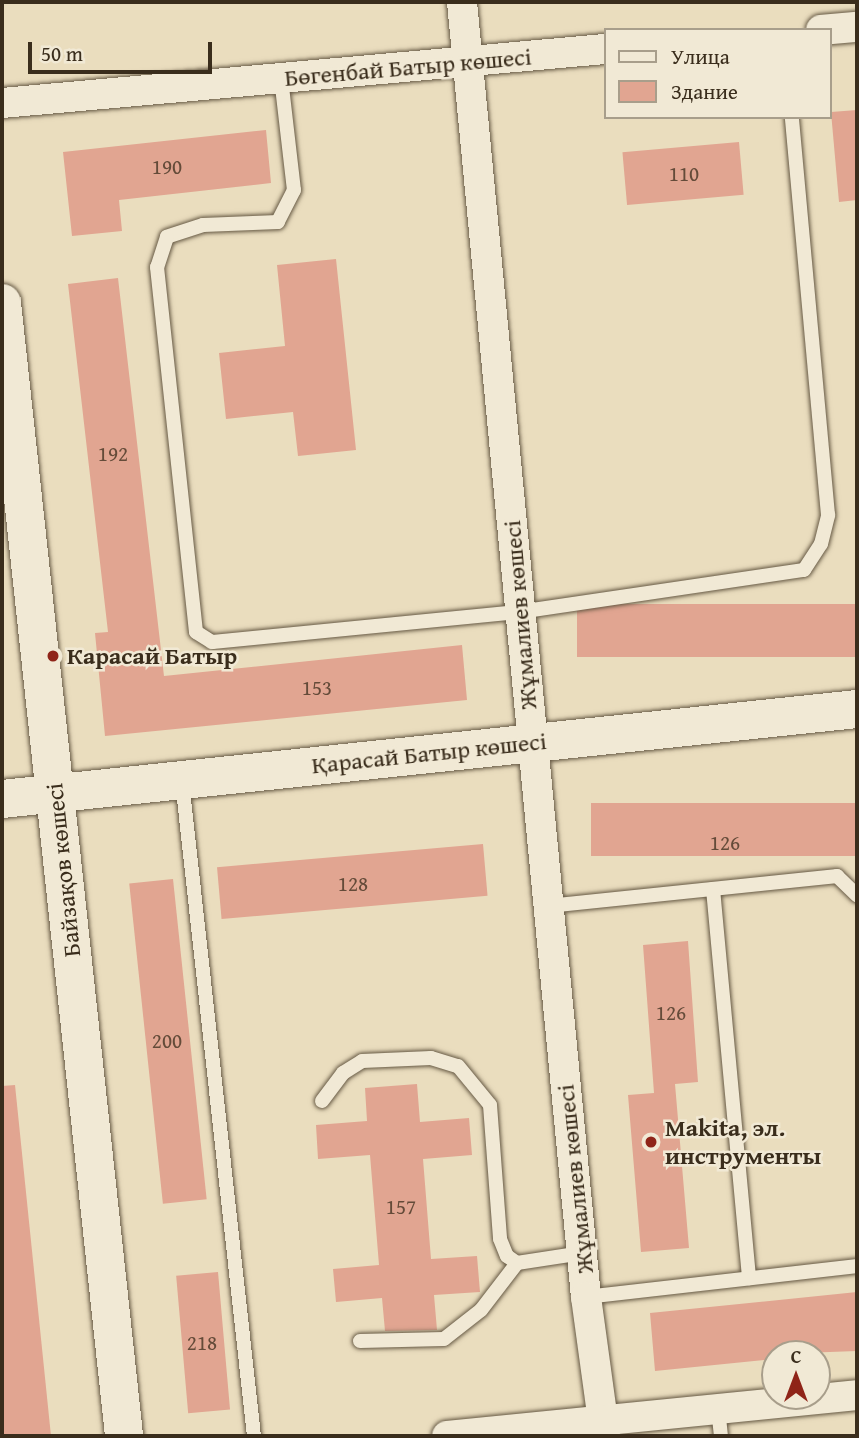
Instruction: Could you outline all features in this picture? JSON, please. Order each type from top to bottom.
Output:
[{"type":"street","name":"Жұмалиев көшесі","points":[[462,2],[586,1297],[604,1427]]},
{"type":"street","points":[[831,29],[857,27]]},
{"type":"street","name":"Бөгенбай Батыр көшесі","points":[[2,103],[604,49]]},
{"type":"street","name":"Байзақов көшесі","points":[[2,303],[11,473],[55,793],[124,1436]]},
{"type":"street","name":"Қарасай Батыр көшесі","points":[[2,799],[532,741],[857,709]]},
{"type":"street","points":[[447,1436],[604,1427],[718,1406],[857,1395]]},
{"type":"lane","points":[[281,78],[294,190],[278,222],[203,225],[167,237],[157,267],[196,632],[212,642],[519,612],[804,570],[821,544],[828,514],[792,119]]},
{"type":"lane","points":[[182,779],[254,1436]]},
{"type":"lane","points":[[548,905],[836,876],[857,895]]},
{"type":"lane","points":[[713,889],[749,1278]]},
{"type":"lane","points":[[322,1101],[343,1073],[362,1061],[431,1058],[458,1066],[490,1105],[500,1239],[517,1263]]},
{"type":"lane","points":[[360,1341],[444,1339],[481,1310],[517,1263],[582,1253]]},
{"type":"lane","points":[[586,1297],[857,1266]]},
{"type":"lane","points":[[718,1406],[721,1436]]},
{"type":"building","points":[[857,110],[857,200],[839,202],[831,112]]},
{"type":"building","points":[[266,130],[271,183],[119,200],[122,231],[72,236],[63,152]]},
{"type":"building","points":[[739,142],[744,195],[627,205],[622,152]]},
{"type":"building","points":[[336,259],[356,450],[298,456],[293,412],[226,419],[219,353],[285,346],[277,265]]},
{"type":"building","points":[[118,278],[164,676],[462,645],[467,700],[105,736],[95,633],[108,632],[68,284]]},
{"type":"building","points":[[577,604],[857,604],[857,657],[577,657]]},
{"type":"building","points":[[591,803],[857,803],[857,856],[591,856]]},
{"type":"building","points":[[483,844],[488,896],[222,919],[217,867]]},
{"type":"building","points":[[173,879],[207,1199],[163,1204],[129,884]]},
{"type":"building","points":[[688,941],[698,1082],[675,1084],[689,1248],[641,1252],[628,1095],[654,1093],[643,945]]},
{"type":"building","points":[[417,1084],[420,1122],[469,1118],[472,1155],[423,1159],[431,1259],[477,1256],[480,1292],[434,1295],[437,1330],[385,1331],[382,1298],[336,1302],[333,1269],[379,1265],[370,1155],[318,1159],[316,1125],[367,1121],[365,1088]]},
{"type":"building","points":[[15,1085],[51,1436],[2,1436],[2,1086]]},
{"type":"building","points":[[218,1272],[230,1409],[188,1413],[176,1276]]},
{"type":"building","points":[[857,1292],[857,1351],[831,1352],[831,1340],[761,1340],[761,1360],[655,1371],[650,1313]]},
{"type":"place","name":"Карасай Батыр","points":[[53,656]]},
{"type":"place","name":"Makita, эл. инструменты","points":[[651,1142]]}]
